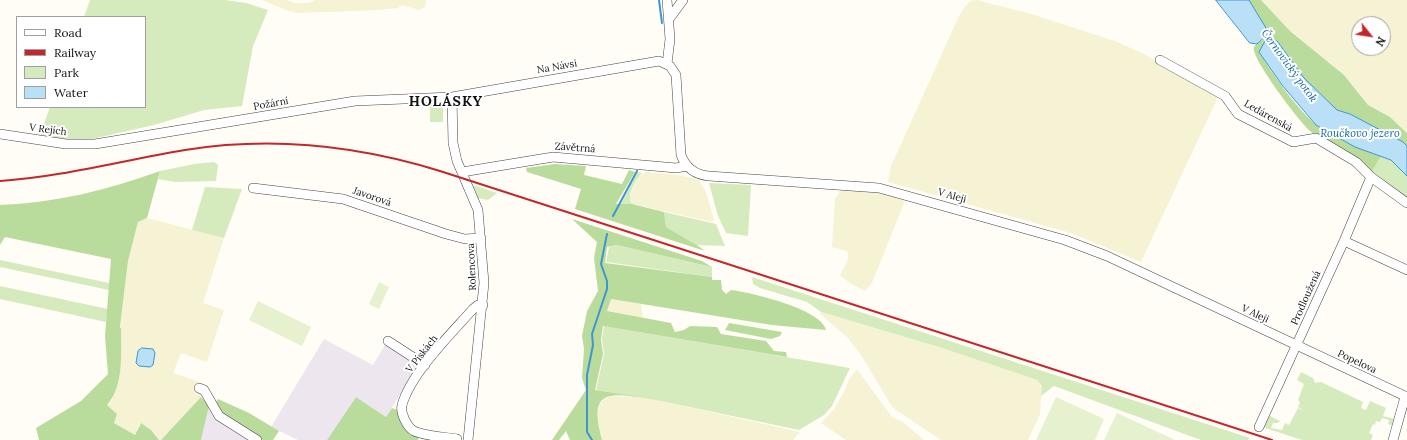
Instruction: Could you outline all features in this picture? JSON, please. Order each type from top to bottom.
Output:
[{"type":"street","points":[[667,0],[669,19],[669,49],[667,64],[672,68],[676,75],[681,152],[687,166]]},
{"type":"street","points":[[669,19],[684,0]]},
{"type":"street","name":"Ledárenská","points":[[1160,60],[1225,96],[1238,114],[1293,142],[1316,138],[1356,162],[1371,177],[1407,203]]},
{"type":"street","name":"Na Návsi","points":[[452,97],[650,62],[659,61],[667,64]]},
{"type":"street","name":"Požární","points":[[94,144],[362,100],[452,97]]},
{"type":"street","name":"Rolencova","points":[[452,97],[453,143],[462,172],[478,210],[484,283],[483,305],[468,439]]},
{"type":"street","name":"V Rejích","points":[[0,134],[66,144],[94,144]]},
{"type":"street","name":"Závětrná","points":[[462,172],[553,157],[676,168],[687,166]]},
{"type":"street","name":"V Aleji","points":[[687,166],[693,171],[704,176],[879,188],[1065,240],[1107,256],[1297,346]]},
{"type":"street","name":"Prodloužená","points":[[1259,427],[1297,346],[1371,177]]},
{"type":"street","name":"Javorová","points":[[253,188],[343,199],[446,234],[465,239],[481,238]]},
{"type":"street","points":[[1344,241],[1407,270]]},
{"type":"street","name":"V Pískách","points":[[468,439],[456,439],[414,431],[405,421],[402,406],[425,365],[473,309],[478,305],[483,305]]},
{"type":"street","points":[[388,341],[425,365]]},
{"type":"street","name":"Popelova","points":[[1297,346],[1406,397]]},
{"type":"street","points":[[199,388],[204,390],[219,416],[256,440]]},
{"type":"street","points":[[1393,440],[1406,397]]},
{"type":"shaded area","points":[[262,0],[287,0],[294,3],[309,3],[315,0],[426,0],[426,3],[425,7],[419,10],[402,5],[398,8],[380,10],[297,13]]},
{"type":"shaded area","points":[[977,0],[1028,13],[1115,41],[1144,54],[1218,97],[1141,262],[1071,233],[888,182],[891,166],[958,18],[965,6],[971,1]]},
{"type":"shaded area","points":[[1261,0],[1407,0],[1407,133],[1390,117],[1368,105],[1344,75],[1290,31]]},
{"type":"shaded area","points":[[646,172],[679,175],[699,180],[706,192],[714,220],[712,222],[632,204],[630,199],[633,187],[639,177]]},
{"type":"shaded area","points":[[853,190],[886,194],[905,201],[872,283],[865,291],[851,284],[840,275],[848,259],[848,253],[847,251],[832,247],[835,199],[840,191]]},
{"type":"shaded area","points":[[147,218],[224,238],[203,303],[224,310],[207,362],[181,353],[173,373],[200,382],[201,397],[161,440],[159,440],[151,430],[140,423],[135,435],[114,423],[117,414],[107,405],[112,400],[128,261],[138,222]]},
{"type":"shaded area","points":[[610,299],[641,304],[643,318],[607,311]]},
{"type":"shaded area","points":[[821,312],[942,348],[1037,380],[1042,386],[1040,414],[1028,440],[941,440],[896,410],[891,405],[861,355],[847,337],[820,314]]},
{"type":"shaded area","points":[[324,339],[373,365],[385,345],[418,366],[386,417],[356,397],[327,440],[298,440],[271,427]]},
{"type":"shaded area","points":[[857,369],[892,417],[903,422],[924,440],[846,440],[821,423],[834,409],[845,390],[849,379]]},
{"type":"shaded area","points":[[611,396],[640,397],[661,401],[800,432],[793,440],[602,440],[597,418],[599,406],[604,399]]},
{"type":"shaded area","points":[[209,406],[250,440],[201,440]]},
{"type":"green space","points":[[90,0],[225,0],[246,3],[268,10],[253,46],[242,106],[204,110],[154,125],[83,141],[70,141],[40,135],[50,108],[146,108],[146,16],[84,16]]},
{"type":"green space","points":[[1249,0],[1261,0],[1290,31],[1344,75],[1368,105],[1390,117],[1407,133],[1407,146],[1403,142],[1350,114],[1337,110],[1304,78],[1277,41],[1259,52],[1299,108],[1321,129],[1337,138],[1381,156],[1370,175],[1309,130],[1276,89],[1255,53],[1254,47],[1266,37]]},
{"type":"green space","points":[[441,102],[445,104],[446,108],[443,108],[443,122],[430,122],[430,103]]},
{"type":"green space","points":[[1381,156],[1391,160],[1407,176],[1407,202],[1370,175]]},
{"type":"green space","points":[[214,162],[218,165],[216,181],[175,182],[158,179],[160,171],[194,164]]},
{"type":"green space","points":[[555,164],[586,166],[584,175],[622,184],[629,170],[635,172],[616,204],[632,204],[664,212],[666,227],[705,251],[575,209],[581,189],[527,172],[526,168]]},
{"type":"green space","points":[[160,171],[147,218],[138,222],[128,261],[120,327],[121,348],[119,379],[107,405],[117,414],[114,423],[135,435],[141,423],[151,430],[159,440],[39,440],[36,428],[81,401],[108,374],[105,336],[111,259],[5,237],[0,245],[0,205],[41,202],[101,190]]},
{"type":"green space","points":[[637,172],[642,173],[631,192],[630,200],[632,204],[621,204]]},
{"type":"green space","points":[[709,183],[751,185],[748,236],[726,233],[718,216]]},
{"type":"green space","points":[[473,185],[497,193],[488,200],[478,198]]},
{"type":"green space","points":[[205,187],[242,189],[224,238],[192,230]]},
{"type":"green space","points":[[664,212],[716,224],[725,246],[697,245],[666,227]]},
{"type":"green space","points":[[572,219],[702,261],[712,267],[617,245],[607,247],[605,263],[712,277],[712,280],[721,280],[722,290],[726,294],[731,290],[753,294],[784,303],[812,315],[822,322],[826,330],[772,325],[611,299],[607,311],[671,323],[675,332],[684,330],[690,326],[717,327],[721,334],[766,341],[774,351],[786,352],[787,357],[603,326],[601,339],[603,354],[595,390],[640,397],[614,395],[604,398],[600,402],[598,408],[598,421],[602,440],[570,440],[566,431],[559,440],[552,440],[586,390],[582,378],[584,349],[582,336],[587,311],[598,291],[594,258],[597,242]]},
{"type":"green space","points":[[617,245],[712,267],[712,277],[606,262],[609,247]]},
{"type":"green space","points":[[0,260],[109,283],[109,290],[0,267]]},
{"type":"green space","points":[[752,277],[1250,438],[1248,440],[1201,440],[1054,386],[1041,396],[1042,386],[1037,380],[942,348],[821,312],[807,302],[760,288],[753,284]]},
{"type":"green space","points":[[379,282],[389,287],[379,309],[369,304]]},
{"type":"green space","points":[[0,286],[108,309],[106,322],[0,299]]},
{"type":"green space","points":[[258,301],[311,327],[302,346],[249,320]]},
{"type":"green space","points":[[729,323],[782,332],[780,336],[771,339],[725,330]]},
{"type":"green space","points":[[604,326],[850,368],[832,406],[824,415],[799,430],[661,401],[596,390],[604,354],[602,338]]},
{"type":"green space","points":[[1301,372],[1313,378],[1315,383],[1321,382],[1363,402],[1361,408],[1366,410],[1370,401],[1386,408],[1383,416],[1395,419],[1393,426],[1388,424],[1389,420],[1382,418],[1380,422],[1376,421],[1369,433],[1373,435],[1371,440],[1302,440],[1262,427],[1268,415],[1280,421],[1278,423],[1273,423],[1271,428],[1282,430],[1285,423],[1289,425],[1298,408],[1304,411],[1298,407],[1300,402],[1298,400],[1304,384],[1297,380]]},
{"type":"green space","points":[[201,397],[209,406],[201,440],[161,440]]},
{"type":"green space","points":[[356,397],[386,417],[392,408],[398,410],[419,435],[418,440],[327,440]]},
{"type":"green space","points":[[1056,397],[1104,419],[1095,440],[1036,440]]},
{"type":"green space","points":[[218,399],[249,413],[279,431],[273,440],[261,440],[229,421],[214,405]]},
{"type":"green space","points":[[1117,413],[1175,440],[1104,440]]},
{"type":"water","points":[[1216,0],[1249,0],[1269,33],[1257,44],[1250,43]]},
{"type":"water","name":"Roučkovo jezero","points":[[1272,38],[1277,41],[1304,78],[1337,110],[1350,114],[1403,142],[1407,146],[1407,176],[1391,160],[1355,147],[1316,125],[1282,85],[1259,52],[1265,41]]},
{"type":"water","points":[[142,348],[153,349],[155,353],[153,365],[150,367],[139,366],[136,363],[138,351]]},
{"type":"waterway","points":[[659,0],[662,23]]},
{"type":"waterway","points":[[613,216],[637,171]]},
{"type":"waterway","points":[[592,440],[587,432],[587,375],[593,345],[592,334],[607,289],[607,281],[601,264],[607,234]]},
{"type":"railway","points":[[0,181],[46,176],[162,154],[217,146],[282,144],[345,149],[377,155],[440,171],[1272,440]]},
{"type":"district","name":"HOLÁSKY","points":[[446,102]]},
{"type":"water label","name":"Černovický potok","points":[[1289,66]]}]
